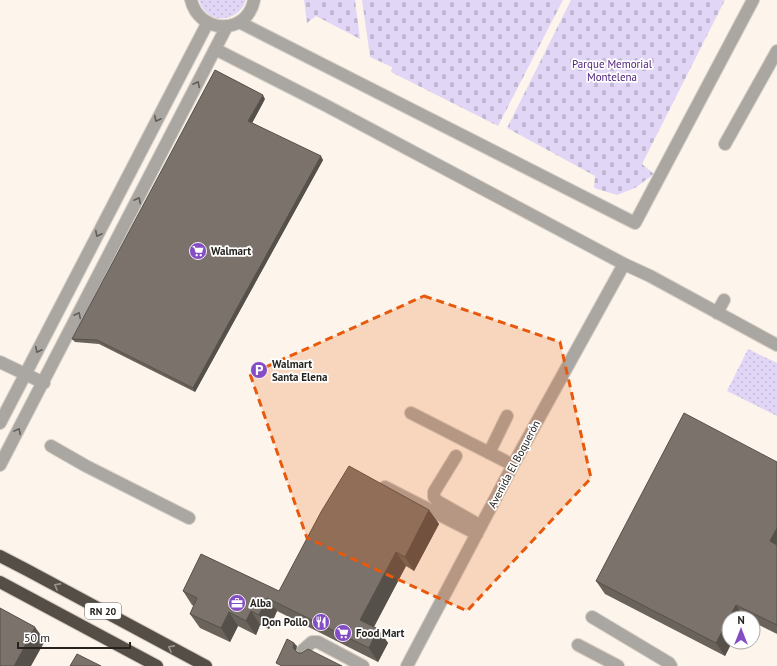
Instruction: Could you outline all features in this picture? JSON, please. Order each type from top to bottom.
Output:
[{"type":"highway","name":"RN 20","points":[[0,556],[206,666]]},
{"type":"highway","name":"RN 20","points":[[0,582],[158,666]]},
{"type":"street","points":[[191,0],[193,8],[199,16],[218,26],[226,26],[239,22],[247,15],[253,6],[254,0]]},
{"type":"street","points":[[239,22],[635,223],[753,0]]},
{"type":"street","points":[[0,423],[208,22]]},
{"type":"street","points":[[0,465],[44,383],[226,26]]},
{"type":"street","points":[[215,49],[325,105],[624,264],[650,276],[777,345]]},
{"type":"street","points":[[724,144],[777,51]]},
{"type":"street","name":"Avenida El Boquerón","points":[[407,666],[513,465],[624,264]]},
{"type":"street","points":[[717,313],[724,300]]},
{"type":"street","points":[[0,362],[44,383]]},
{"type":"street","points":[[411,413],[513,465]]},
{"type":"street","points":[[489,453],[507,416]]},
{"type":"street","points":[[51,446],[86,466],[189,518]]},
{"type":"street","points":[[456,456],[434,492],[434,497],[437,501],[479,530]]},
{"type":"street","points":[[378,483],[479,530]]},
{"type":"street","points":[[592,617],[669,663],[670,666]]},
{"type":"street","points":[[304,650],[312,642],[318,642],[363,666]]},
{"type":"street","points":[[578,645],[618,666]]},
{"type":"highlighted area","points":[[424,296],[560,342],[591,478],[467,611],[307,538],[250,374]]},
{"type":"green space","points":[[199,0],[246,0],[242,8],[236,14],[222,18],[208,14]]},
{"type":"green space","points":[[304,0],[355,0],[360,39],[316,16],[307,23]]},
{"type":"green space","points":[[362,0],[563,0],[498,126],[391,72],[392,67],[370,57]]},
{"type":"green space","name":"Parque Memorial Montelena","points":[[571,0],[725,0],[642,164],[654,174],[635,188],[617,195],[594,188],[595,176],[507,128]]},
{"type":"green space","points":[[748,349],[777,363],[777,416],[727,391]]},
{"type":"building","name":"Walmart","points":[[215,70],[263,95],[248,121],[321,156],[193,388],[97,340],[72,339]]},
{"type":"building","points":[[684,413],[777,462],[777,528],[770,541],[777,545],[777,625],[761,617],[761,610],[746,610],[736,605],[733,610],[721,610],[721,634],[716,643],[596,581]]},
{"type":"building","points":[[349,466],[429,510],[405,557],[396,552],[360,620],[378,629],[369,648],[267,598],[259,615],[251,611],[246,621],[229,612],[221,628],[190,614],[197,598],[183,591],[201,554],[279,591],[321,512]]},
{"type":"building","points":[[0,608],[35,627],[14,666],[0,666]]},
{"type":"building","points":[[287,639],[294,643],[293,648],[298,653],[302,653],[308,649],[342,666],[282,666],[276,663]]},
{"type":"building","points":[[77,654],[101,666],[70,666]]},
{"type":"place","name":"Walmart","points":[[198,251]]},
{"type":"place","name":"Walmart Santa Elena","points":[[259,370]]},
{"type":"place","name":"Alba","points":[[237,603]]},
{"type":"place","name":"Don Pollo","points":[[321,622]]},
{"type":"place","name":"Food Mart","points":[[343,633]]}]
